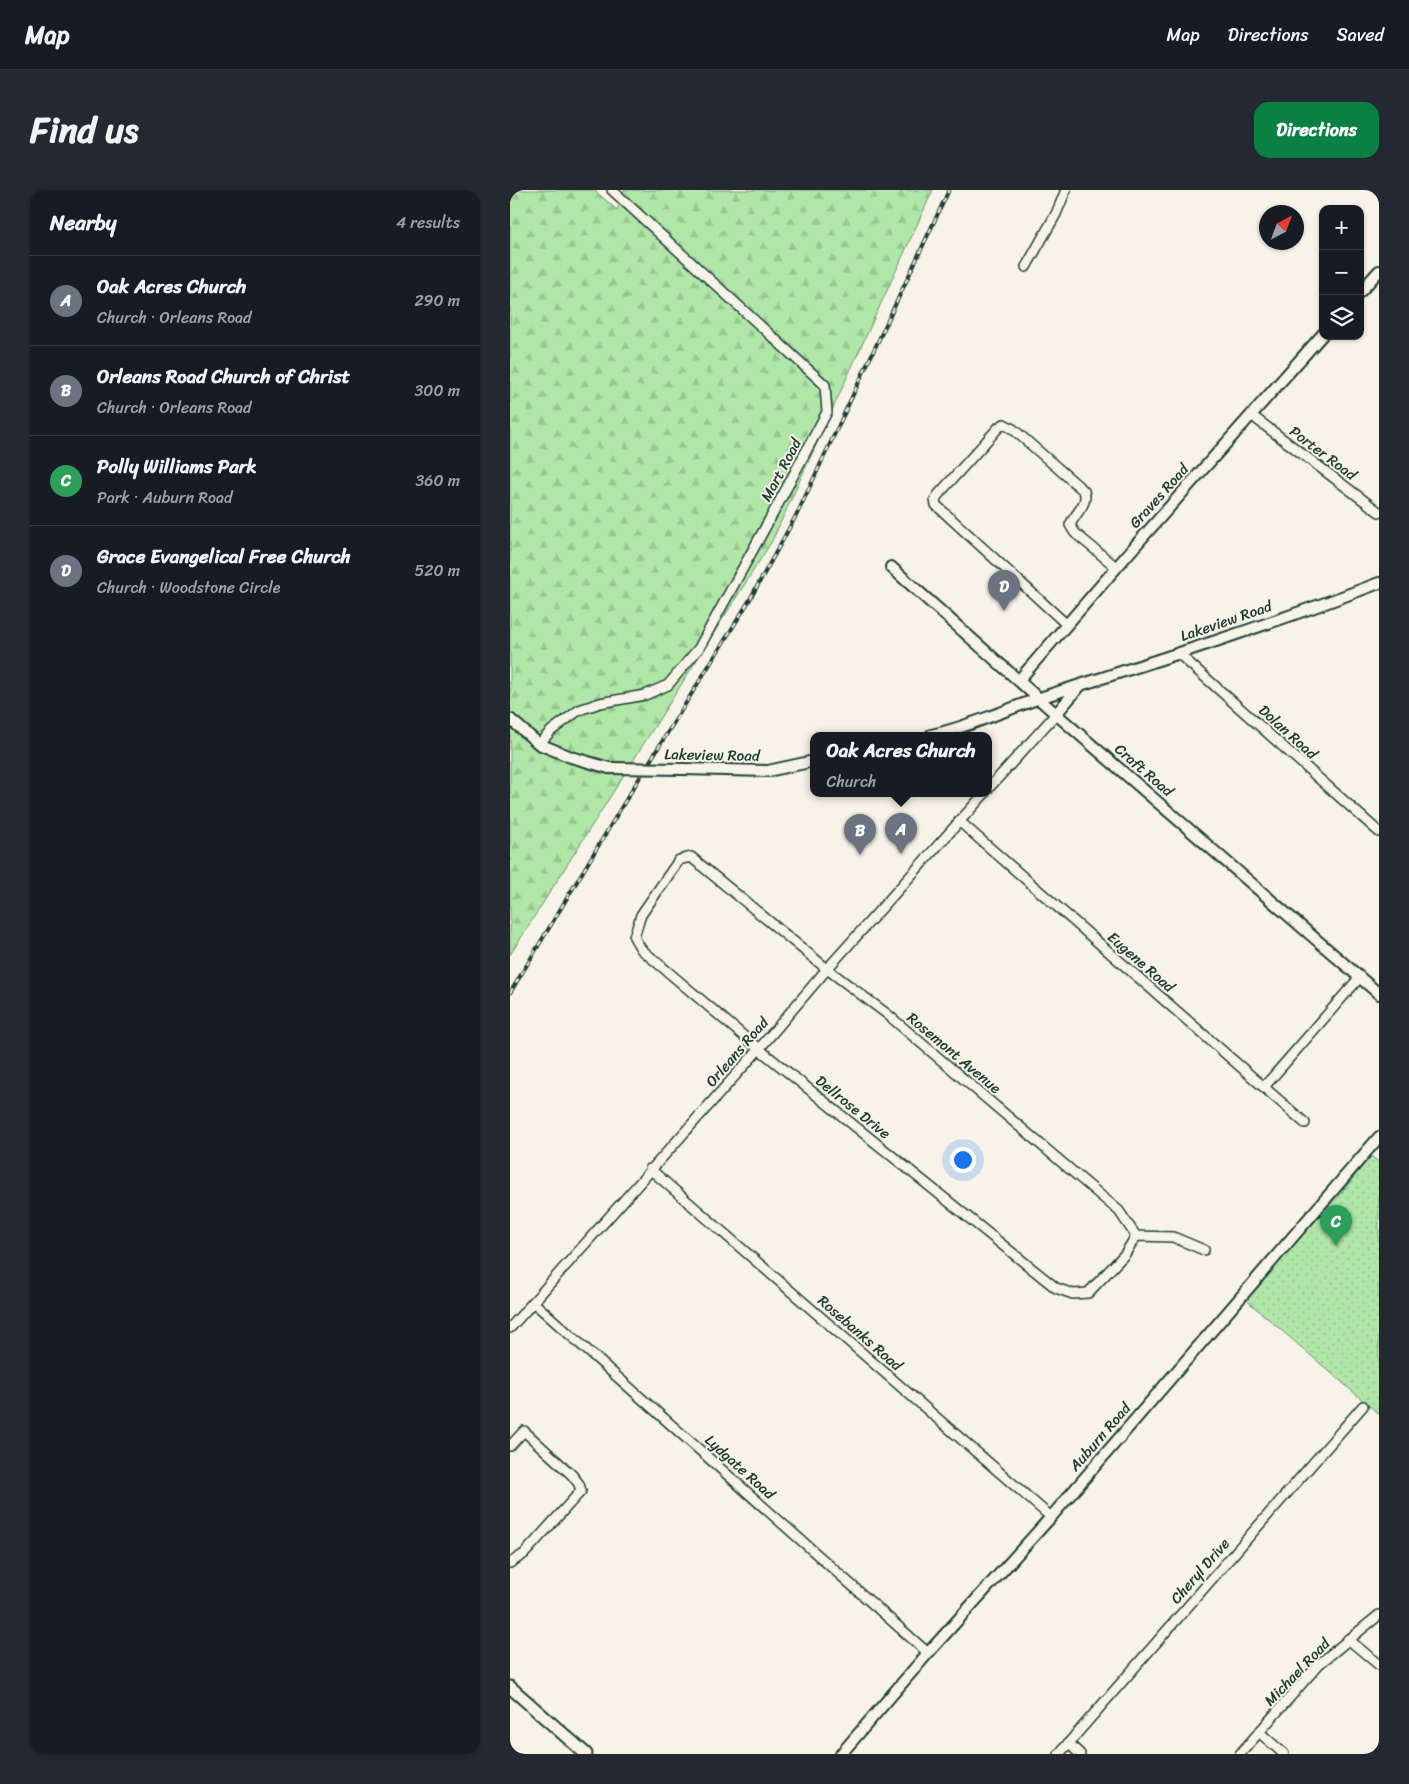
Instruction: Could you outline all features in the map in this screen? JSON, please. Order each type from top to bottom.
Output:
[{"type":"main road","points":[[510,1688],[586,1754]]},
{"type":"street","name":"Mart Road","points":[[539,744],[579,710],[600,703],[645,695],[668,685],[699,648],[827,412],[825,386],[612,190]]},
{"type":"street","points":[[1026,267],[1056,214],[1066,190]]},
{"type":"street","points":[[1364,287],[1379,270]]},
{"type":"street","name":"Graves Road","points":[[1019,680],[1066,624],[1319,338]]},
{"type":"street","name":"Porter Road","points":[[1251,415],[1379,512]]},
{"type":"street","points":[[1066,624],[936,505],[935,500],[938,495],[999,426],[1004,424],[1013,428],[1084,491],[1087,497],[1085,502],[1073,517],[1070,525],[1075,533],[1116,568]]},
{"type":"street","name":"Craft Road","points":[[891,567],[1056,714],[1379,994]]},
{"type":"street","name":"Lakeview Road","points":[[945,732],[955,730],[1039,698],[1180,654],[1379,582]]},
{"type":"street","name":"Dolan Road","points":[[1180,654],[1379,832]]},
{"type":"street","points":[[992,784],[1081,685]]},
{"type":"street","name":"Lakeview Road","points":[[510,719],[539,744],[571,757],[609,768],[768,771],[810,762]]},
{"type":"street","name":"Orleans Road","points":[[510,1328],[981,797]]},
{"type":"street","name":"Eugene Road","points":[[959,821],[1305,1124]]},
{"type":"street","name":"Rosemont Avenue","points":[[690,857],[827,969],[886,1014],[1119,1211],[1136,1236]]},
{"type":"street","name":"Dellrose Drive","points":[[690,857],[679,860],[641,915],[634,937],[641,949],[759,1049],[1056,1288],[1073,1294],[1088,1293],[1125,1254],[1136,1236]]},
{"type":"street","points":[[1264,1088],[1360,977]]},
{"type":"street","name":"Auburn Road","points":[[841,1754],[928,1653],[1051,1517],[1379,1137]]},
{"type":"street","name":"Rosebanks Road","points":[[650,1170],[1051,1517]]},
{"type":"street","points":[[1136,1236],[1173,1236],[1204,1250]]},
{"type":"street","name":"Lydgate Road","points":[[532,1302],[928,1653]]},
{"type":"street","name":"Cheryl Drive","points":[[1058,1754],[1363,1406]]},
{"type":"street","points":[[510,1446],[524,1431],[572,1475],[580,1484],[581,1491],[524,1554],[510,1563]]},
{"type":"street","name":"Michael Road","points":[[1240,1754],[1319,1664],[1379,1615]]},
{"type":"street","points":[[1348,1639],[1379,1665]]},
{"type":"street","points":[[1259,1732],[1284,1754]]},
{"type":"street","points":[[1068,1743],[1080,1754]]},
{"type":"green space","points":[[510,190],[594,190],[617,210],[624,190],[933,190],[772,541],[510,955]]},
{"type":"green space","points":[[1371,1156],[1379,1162],[1379,1414],[1245,1299],[1341,1193]]},
{"type":"railway","points":[[510,993],[624,803],[749,601],[798,512],[949,190]]},
{"type":"place","name":"Grace Evangelical Free Church","points":[[1004,611]]},
{"type":"place","name":"Oak Acres Church","points":[[901,854]]},
{"type":"place","name":"Orleans Road Church of Christ","points":[[860,855]]},
{"type":"place","name":"Polly Williams Park","points":[[1336,1246]]}]
